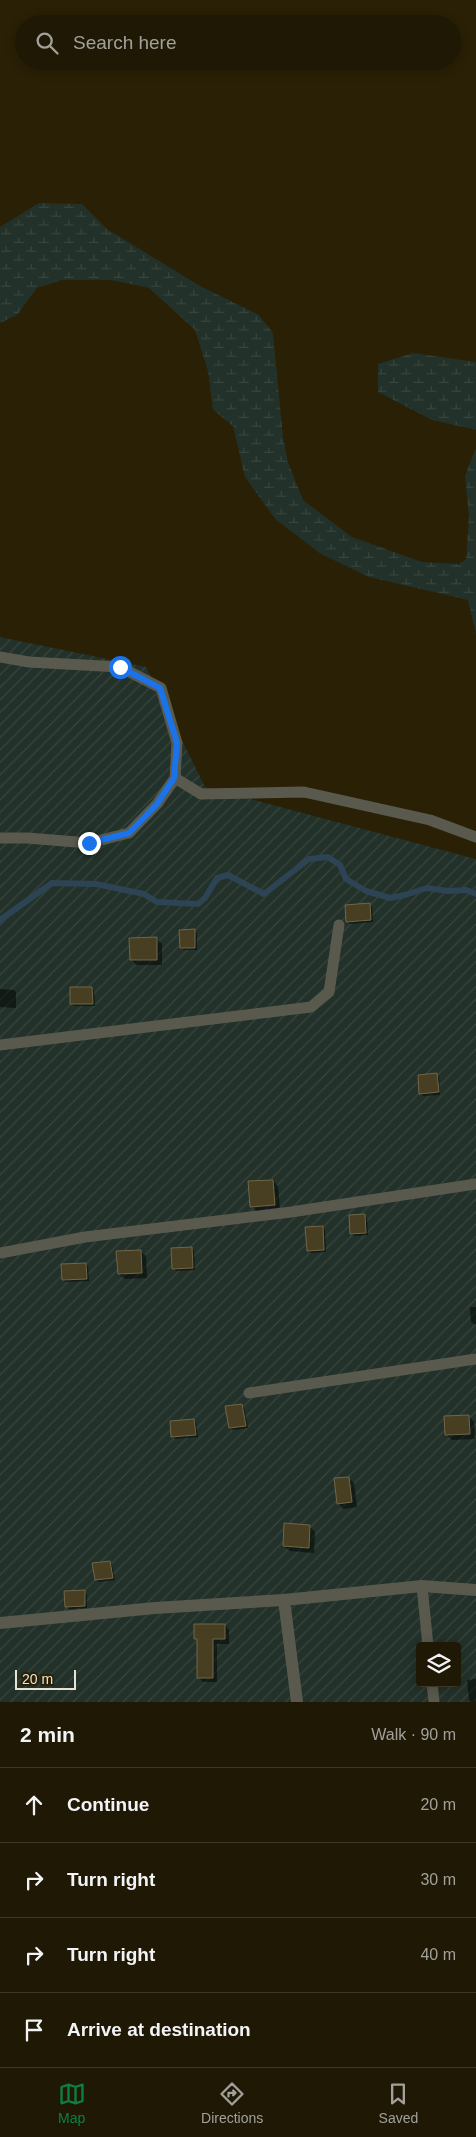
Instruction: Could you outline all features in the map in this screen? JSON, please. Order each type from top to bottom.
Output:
[{"type":"street","points":[[0,1622],[155,1608],[284,1600],[422,1586],[476,1590]]},
{"type":"street","points":[[284,1600],[297,1702]]},
{"type":"lane","points":[[0,657],[29,662],[120,667],[160,688],[177,743],[174,778],[157,804],[129,833],[89,843],[0,838]]},
{"type":"lane","points":[[174,778],[202,794],[304,792],[430,820],[476,837]]},
{"type":"lane","points":[[0,1045],[311,1007],[329,992],[339,925]]},
{"type":"lane","points":[[0,1253],[85,1237],[291,1212],[476,1184]]},
{"type":"lane","points":[[250,1393],[476,1359]]},
{"type":"lane","points":[[422,1586],[428,1642]]},
{"type":"lane","points":[[432,1687],[434,1702]]},
{"type":"green space","points":[[39,203],[82,204],[107,229],[200,286],[259,315],[273,333],[283,437],[288,462],[303,500],[352,537],[422,562],[459,564],[466,559],[469,516],[465,476],[476,448],[476,634],[468,600],[369,577],[321,554],[275,519],[245,477],[233,426],[213,410],[208,371],[195,330],[149,288],[111,280],[62,280],[37,288],[17,315],[0,323],[0,227]]},
{"type":"green space","points":[[413,353],[476,362],[476,430],[432,420],[378,392],[378,364]]},
{"type":"green space","points":[[0,637],[146,667],[205,787],[476,859],[476,1702],[0,1702]]},
{"type":"building","points":[[370,903],[371,920],[346,922],[345,905]]},
{"type":"building","points":[[195,929],[195,948],[180,948],[179,930]]},
{"type":"building","points":[[157,937],[157,960],[130,960],[129,938]]},
{"type":"building","points":[[70,987],[92,987],[93,1004],[70,1004]]},
{"type":"building","points":[[437,1073],[439,1092],[419,1094],[418,1075]]},
{"type":"building","points":[[273,1180],[275,1205],[250,1207],[248,1181]]},
{"type":"building","points":[[365,1214],[366,1233],[350,1234],[349,1215]]},
{"type":"building","points":[[323,1226],[324,1250],[307,1251],[305,1227]]},
{"type":"building","points":[[192,1247],[193,1268],[172,1269],[171,1248]]},
{"type":"building","points":[[141,1250],[142,1273],[118,1274],[116,1251]]},
{"type":"building","points":[[86,1263],[87,1279],[62,1280],[61,1264]]},
{"type":"building","points":[[242,1404],[246,1426],[229,1428],[225,1406]]},
{"type":"building","points":[[469,1415],[470,1434],[445,1435],[444,1416]]},
{"type":"building","points":[[194,1419],[196,1435],[171,1437],[170,1421]]},
{"type":"building","points":[[349,1477],[352,1502],[337,1504],[334,1478]]},
{"type":"building","points":[[284,1523],[310,1525],[309,1548],[283,1546]]},
{"type":"building","points":[[110,1561],[113,1578],[95,1580],[92,1563]]},
{"type":"building","points":[[85,1590],[85,1606],[65,1607],[64,1591]]},
{"type":"building","points":[[194,1624],[225,1624],[225,1639],[213,1639],[213,1678],[197,1678],[197,1639],[194,1639]]},
{"type":"waterway","points":[[0,920],[52,883],[96,884],[144,894],[157,902],[198,904],[205,898],[217,878],[228,875],[264,894],[309,859],[328,857],[340,865],[346,879],[366,891],[390,898],[427,888],[448,891],[466,890],[476,894]]},
{"type":"route","points":[[89,843],[129,833],[157,804],[174,778],[177,743],[160,688],[120,667]]}]
